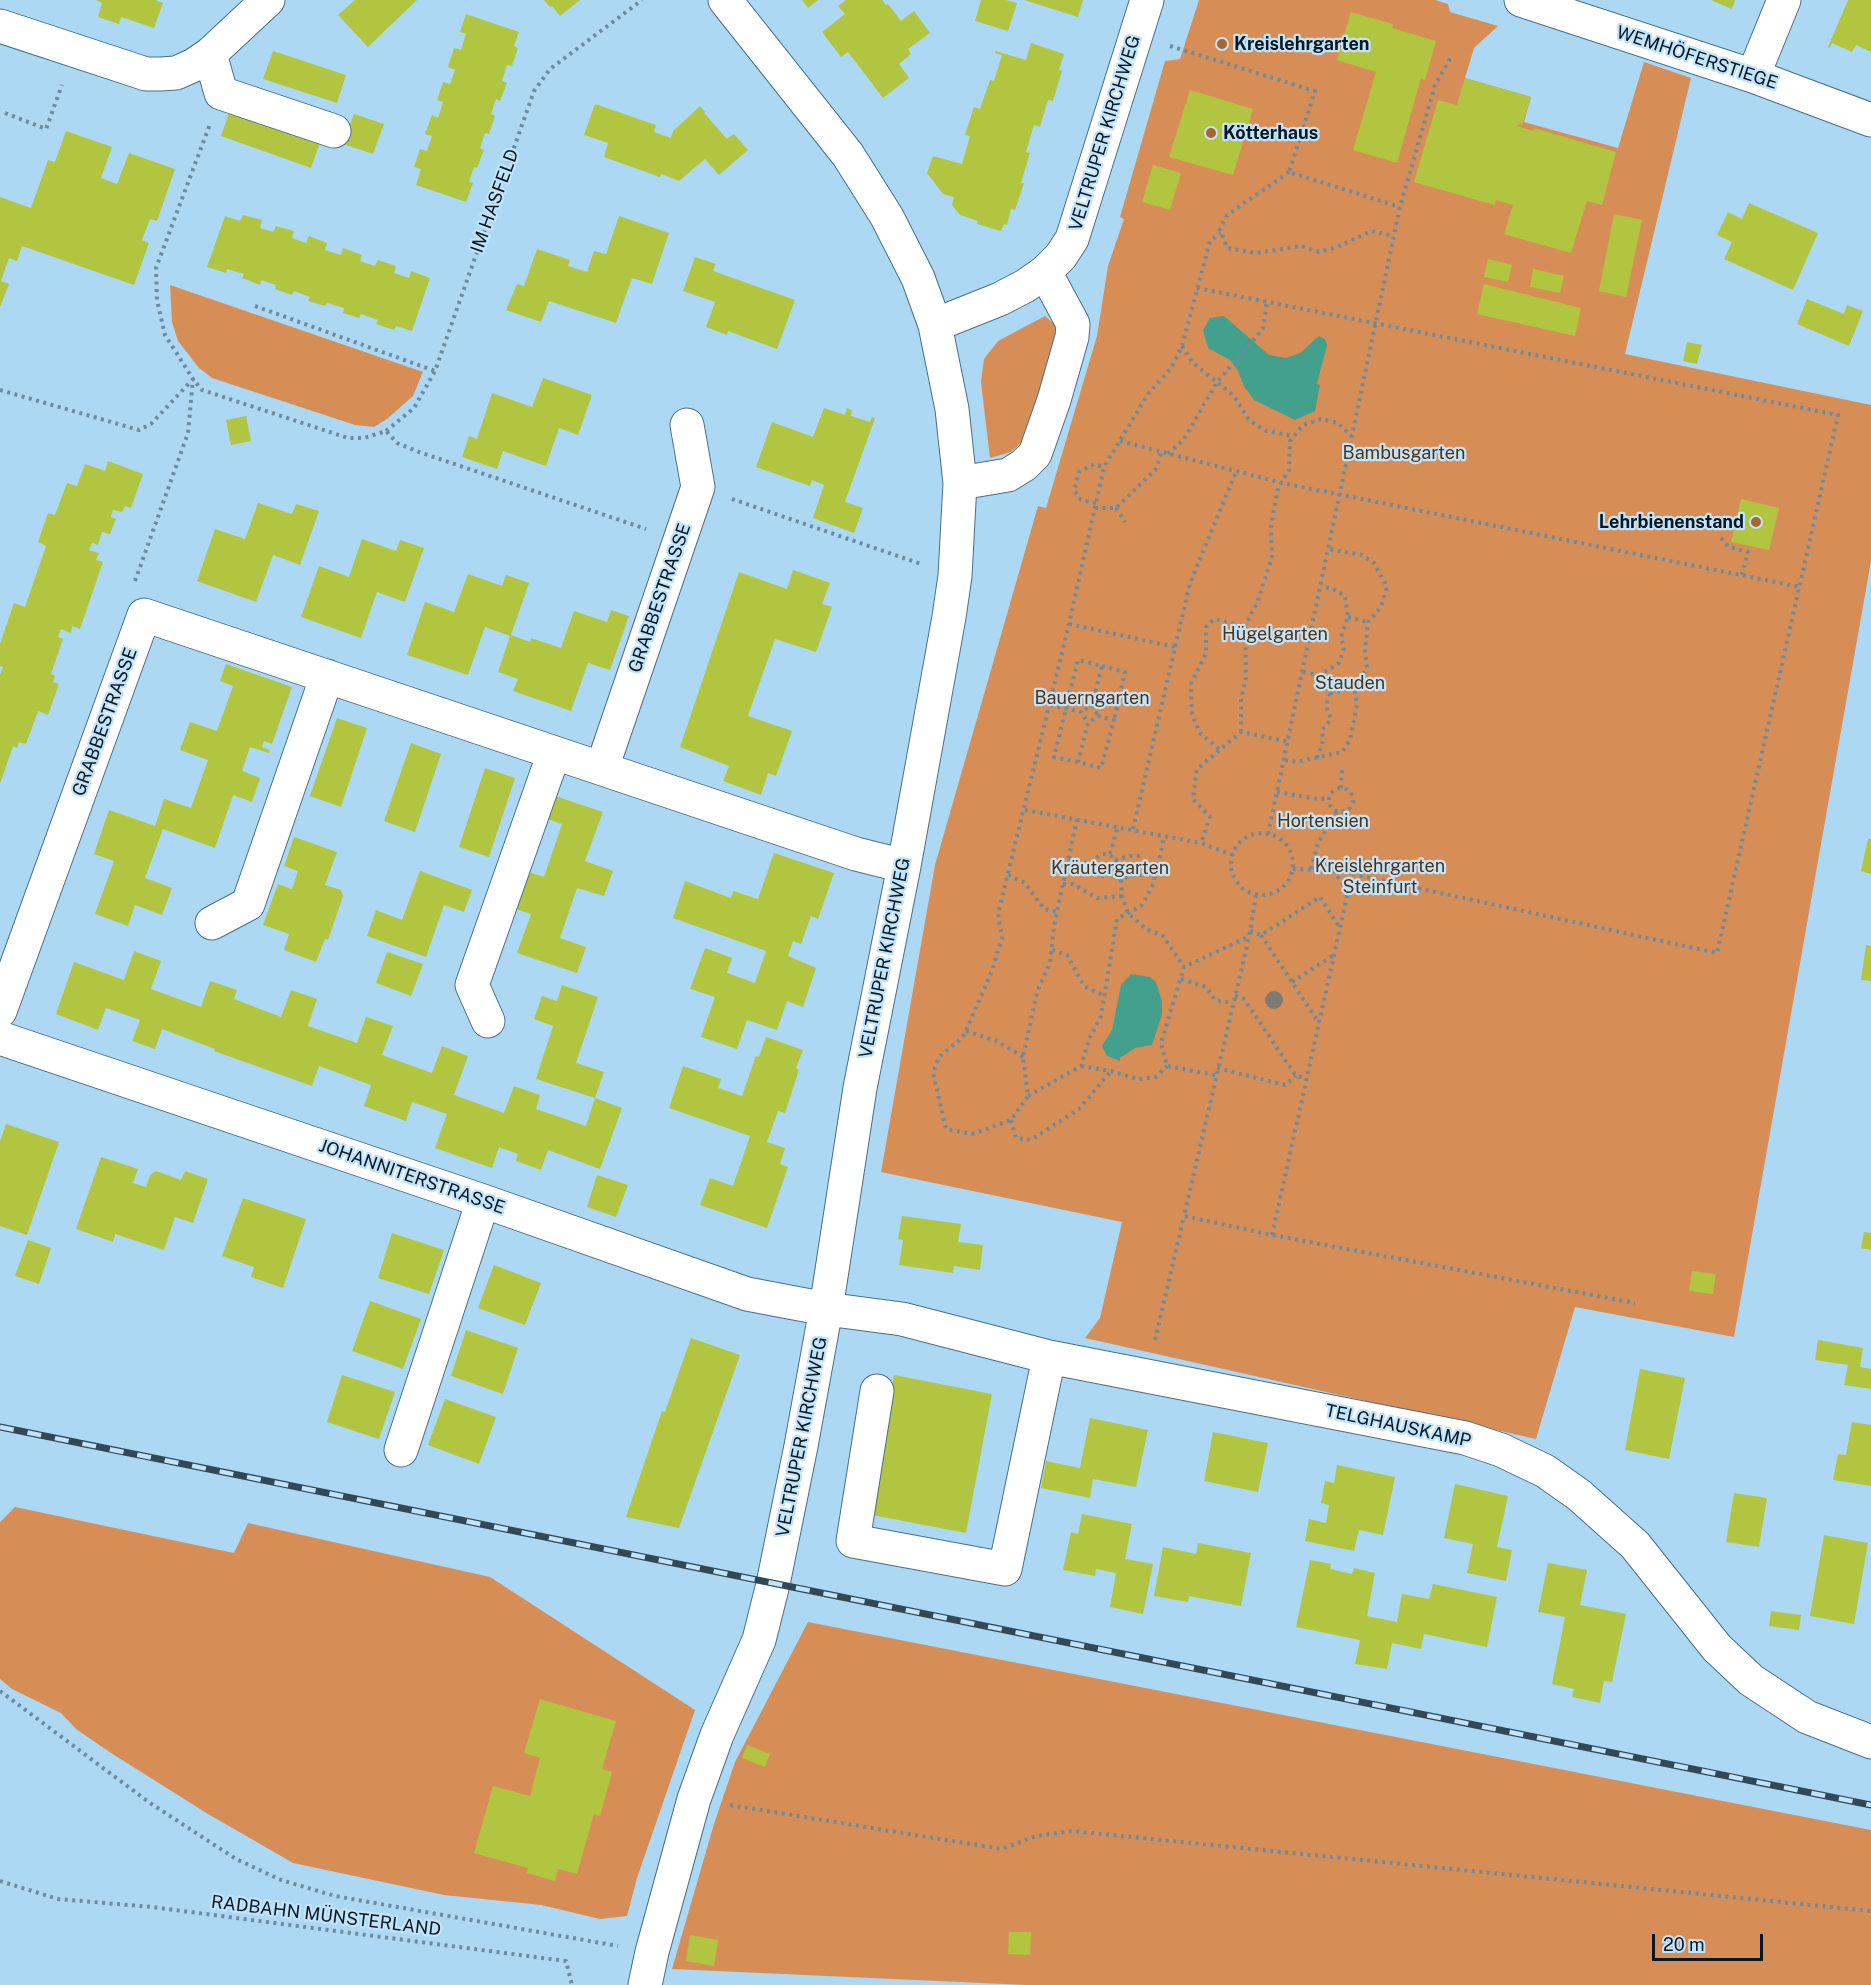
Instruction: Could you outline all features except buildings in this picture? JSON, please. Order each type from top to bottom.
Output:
[{"type":"street","points":[[5,18],[75,50],[147,74],[161,74],[176,72],[194,65],[210,54],[268,0]]},
{"type":"street","points":[[725,0],[848,155],[887,218],[918,278],[935,325]]},
{"type":"street","name":"VELTRUPER KIRCHWEG","points":[[645,1985],[694,1799],[717,1735],[759,1640],[773,1584],[826,1309],[860,1088],[904,866],[955,576],[960,483],[952,409],[935,325],[1000,299],[1045,272],[1072,239],[1147,0]]},
{"type":"street","name":"WEMHÖFERSTIEGE","points":[[1521,0],[1754,76],[1871,120]]},
{"type":"street","points":[[1754,76],[1784,0]]},
{"type":"street","points":[[210,54],[221,93],[334,131]]},
{"type":"street","points":[[960,483],[1008,475],[1024,465],[1035,454],[1054,400],[1072,337],[1073,324],[1045,272]]},
{"type":"street","name":"GRABBESTRASSE","points":[[602,768],[698,487],[687,425]]},
{"type":"street","points":[[144,615],[856,854],[904,866]]},
{"type":"street","name":"GRABBESTRASSE","points":[[0,1011],[144,615]]},
{"type":"street","points":[[212,923],[248,904],[327,676]]},
{"type":"street","points":[[488,1022],[472,985],[554,753]]},
{"type":"street","name":"JOHANNITERSTRASSE","points":[[0,1038],[483,1201],[747,1294],[826,1309]]},
{"type":"street","points":[[401,1450],[483,1201]]},
{"type":"street","name":"TELGHAUSKAMP","points":[[826,1309],[902,1319],[1049,1357],[1465,1438],[1501,1450],[1545,1471],[1579,1495],[1635,1545],[1717,1648],[1751,1680],[1807,1717],[1871,1742]]},
{"type":"street","points":[[877,1391],[853,1541],[1005,1569],[1049,1357]]},
{"type":"path","name":"IM HASFELD","points":[[386,431],[414,408],[435,371],[534,91],[550,69],[642,0]]},
{"type":"path","points":[[1135,35],[1315,91],[1289,172],[1227,215],[1220,229],[1227,248],[1256,253],[1301,246],[1319,252],[1337,247],[1371,231],[1394,236]]},
{"type":"path","points":[[5,113],[46,129],[75,50]]},
{"type":"path","points":[[1268,834],[1400,207],[1436,85],[1452,55]]},
{"type":"path","points":[[221,93],[156,267],[157,300],[165,334],[202,390],[348,438],[364,438],[386,431],[397,443],[419,452],[679,541]]},
{"type":"path","points":[[1289,172],[1400,207]]},
{"type":"path","points":[[1167,1066],[1156,1077],[1137,1078],[1081,1066],[1028,1096],[1011,1120],[972,1134],[946,1129],[933,1073],[939,1057],[963,1037],[990,976],[1002,938],[998,914],[1050,705],[1104,467],[1148,394],[1172,366],[1182,346],[1210,241],[1221,233]]},
{"type":"path","points":[[1197,288],[1838,415],[1717,954],[1334,870],[1293,869]]},
{"type":"path","points":[[1168,454],[1184,439],[1217,382],[1256,340],[1263,329],[1267,301]]},
{"type":"path","points":[[255,306],[435,371]]},
{"type":"path","points":[[1182,346],[1192,362],[1234,396],[1249,420],[1266,431],[1295,436]]},
{"type":"path","points":[[0,390],[139,430],[151,423],[193,379]]},
{"type":"path","points":[[144,615],[130,594],[188,433],[193,379]]},
{"type":"path","points":[[1201,843],[1210,817],[1193,799],[1197,769],[1240,732],[1241,699],[1246,678],[1245,627],[1257,603],[1272,558],[1271,526],[1278,488],[1289,470],[1290,441],[1303,425],[1321,419],[1338,423],[1352,437]]},
{"type":"path","points":[[1120,441],[1282,483],[1800,587]]},
{"type":"path","points":[[1104,467],[1094,464],[1079,472],[1074,490],[1081,500],[1095,506],[1116,508],[1156,470],[1161,453]]},
{"type":"path","points":[[1132,829],[1190,583],[1236,472]]},
{"type":"path","points":[[698,487],[955,576]]},
{"type":"path","points":[[1116,508],[1125,522]]},
{"type":"path","points":[[1721,538],[1729,547],[1748,552],[1742,575]]},
{"type":"path","points":[[1285,760],[1296,762],[1341,752],[1350,740],[1357,704],[1354,688],[1367,668],[1365,650],[1368,622],[1381,607],[1387,587],[1374,563],[1362,555],[1329,549]]},
{"type":"path","points":[[1303,672],[1319,675],[1339,663],[1344,648],[1341,637],[1348,617],[1346,596],[1321,586]]},
{"type":"path","points":[[1348,617],[1368,622]]},
{"type":"path","points":[[1219,750],[1200,733],[1192,714],[1191,684],[1206,653],[1206,627],[1214,619],[1245,627]]},
{"type":"path","points":[[1069,624],[1174,647]]},
{"type":"path","points":[[1078,660],[1102,666],[1125,672],[1101,768],[1054,757],[1078,660]]},
{"type":"path","points":[[1102,666],[1092,705],[1098,716],[1114,720]]},
{"type":"path","points":[[1317,758],[1323,741],[1322,730],[1331,719],[1326,706],[1330,693],[1319,675]]},
{"type":"path","points":[[1330,693],[1354,688]]},
{"type":"path","points":[[1050,705],[1081,712],[1088,723]]},
{"type":"path","points":[[1081,712],[1092,705]]},
{"type":"path","points":[[1078,762],[1088,723],[1098,716]]},
{"type":"path","points":[[1240,732],[1289,742]]},
{"type":"path","points":[[1341,788],[1342,770]]},
{"type":"path","points":[[1341,788],[1347,789],[1351,792],[1353,803],[1349,810],[1341,813],[1330,806],[1329,798],[1333,791],[1341,788]]},
{"type":"path","points":[[1277,792],[1318,799],[1329,798]]},
{"type":"path","points":[[1025,810],[1201,843],[1233,855]]},
{"type":"path","points":[[1311,869],[1318,843],[1337,812]]},
{"type":"path","points":[[1028,1096],[1023,1057],[1037,992],[1050,963],[1057,912],[1077,819]]},
{"type":"path","points":[[1110,855],[1118,826]]},
{"type":"path","points":[[1255,834],[1268,834],[1283,842],[1289,850],[1293,869],[1284,887],[1266,895],[1256,895],[1246,891],[1238,884],[1231,865],[1233,855],[1245,838],[1255,834]]},
{"type":"path","points":[[1081,1066],[1090,1037],[1101,1016],[1118,919],[1141,906],[1152,887],[1164,836]]},
{"type":"path","points":[[1105,853],[1115,860],[1116,866],[1113,873],[1102,875],[1096,871],[1094,865],[1098,855],[1105,853]]},
{"type":"path","points":[[1115,860],[1141,856]]},
{"type":"path","points":[[1068,859],[1094,865]]},
{"type":"path","points":[[1272,1235],[1348,892],[1334,870]]},
{"type":"path","points":[[1113,873],[1120,880],[1122,896],[1128,913],[1146,929],[1163,936],[1184,967],[1161,1043],[1167,1066]]},
{"type":"path","points":[[1008,875],[1025,883],[1044,909],[1057,912]]},
{"type":"path","points":[[1120,880],[1131,875],[1141,875]]},
{"type":"path","points":[[1063,884],[1073,884],[1097,898],[1122,896]]},
{"type":"path","points":[[1155,1340],[1235,996],[1256,895]]},
{"type":"path","points":[[1184,967],[1249,934],[1261,935],[1320,897],[1340,928]]},
{"type":"path","points":[[1261,935],[1319,1023]]},
{"type":"path","points":[[1052,950],[1067,955],[1084,986],[1105,996]]},
{"type":"path","points":[[1292,982],[1334,955]]},
{"type":"path","points":[[1181,979],[1206,987],[1215,1000],[1233,1003]]},
{"type":"path","points":[[1235,996],[1244,999],[1296,1076],[1306,1078]]},
{"type":"path","points":[[966,1031],[997,1041],[1023,1057]]},
{"type":"path","points":[[1167,1066],[1216,1074]]},
{"type":"path","points":[[1217,1068],[1284,1085],[1296,1076]]},
{"type":"path","points":[[1011,1120],[1016,1138],[1031,1140],[1079,1109],[1111,1071]]},
{"type":"path","points":[[1184,1216],[1272,1235],[1635,1303]]},
{"type":"path","points":[[0,1691],[150,1803],[236,1859],[281,1880],[335,1896],[652,1952]]},
{"type":"path","points":[[694,1799],[1002,1849],[1036,1836],[1072,1831],[1871,1911]]},
{"type":"path","name":"RADBAHN MÜNSTERLAND","points":[[0,1881],[58,1899],[152,1907],[566,1961],[572,1985]]},
{"type":"green space","name":"Kreislehrgarten Steinfurt","points":[[1199,0],[1435,0],[1448,4],[1450,12],[1498,26],[1474,48],[1465,78],[1531,97],[1524,122],[1618,148],[1644,62],[1691,78],[1625,354],[1871,405],[1871,561],[1734,1337],[1575,1307],[1536,1439],[1085,1338],[1100,1318],[1122,1222],[881,1172],[935,865],[1038,506],[1046,508],[1097,336],[1108,266],[1124,219],[1120,217],[1165,61],[1180,59]]},
{"type":"green space","points":[[170,285],[423,372],[413,396],[387,419],[374,427],[355,425],[212,378],[199,368],[178,341],[172,322]]},
{"type":"green space","points":[[1045,316],[1054,324],[1058,339],[1025,439],[1011,452],[990,458],[981,382],[984,359],[998,341]]},
{"type":"green space","points":[[15,1507],[234,1553],[248,1523],[490,1577],[695,1710],[637,1878],[627,1916],[600,1919],[541,1905],[444,1895],[293,1863],[208,1814],[111,1753],[76,1729],[61,1713],[12,1689],[0,1679],[0,1522]]},
{"type":"green space","points":[[808,1622],[1871,1830],[1871,1985],[1026,1985],[672,1969],[714,1824],[735,1762]]},
{"type":"shaded area","points":[[1224,316],[1269,355],[1286,358],[1300,353],[1319,336],[1325,339],[1327,345],[1317,384],[1320,385],[1315,411],[1295,420],[1254,400],[1230,360],[1208,348],[1203,330],[1210,318]]},
{"type":"shaded area","points":[[1131,974],[1150,977],[1156,982],[1162,1001],[1162,1014],[1152,1045],[1135,1048],[1120,1058],[1120,1061],[1107,1056],[1102,1046],[1112,1030],[1121,985]]},
{"type":"railway","points":[[0,1427],[1871,1805]]},
{"type":"place","name":"Kreislehrgarten","points":[[1222,44]]},
{"type":"place","name":"Kötterhaus","points":[[1211,133]]},
{"type":"place","name":"Lehrbienenstand","points":[[1756,522]]},
{"type":"park label","name":"Bambusgarten","points":[[1404,453]]},
{"type":"park label","name":"Hügelgarten","points":[[1275,634]]},
{"type":"park label","name":"Stauden","points":[[1350,683]]},
{"type":"park label","name":"Bauerngarten","points":[[1092,698]]},
{"type":"park label","name":"Hortensien","points":[[1323,821]]},
{"type":"park label","name":"Kräutergarten","points":[[1110,868]]}]
